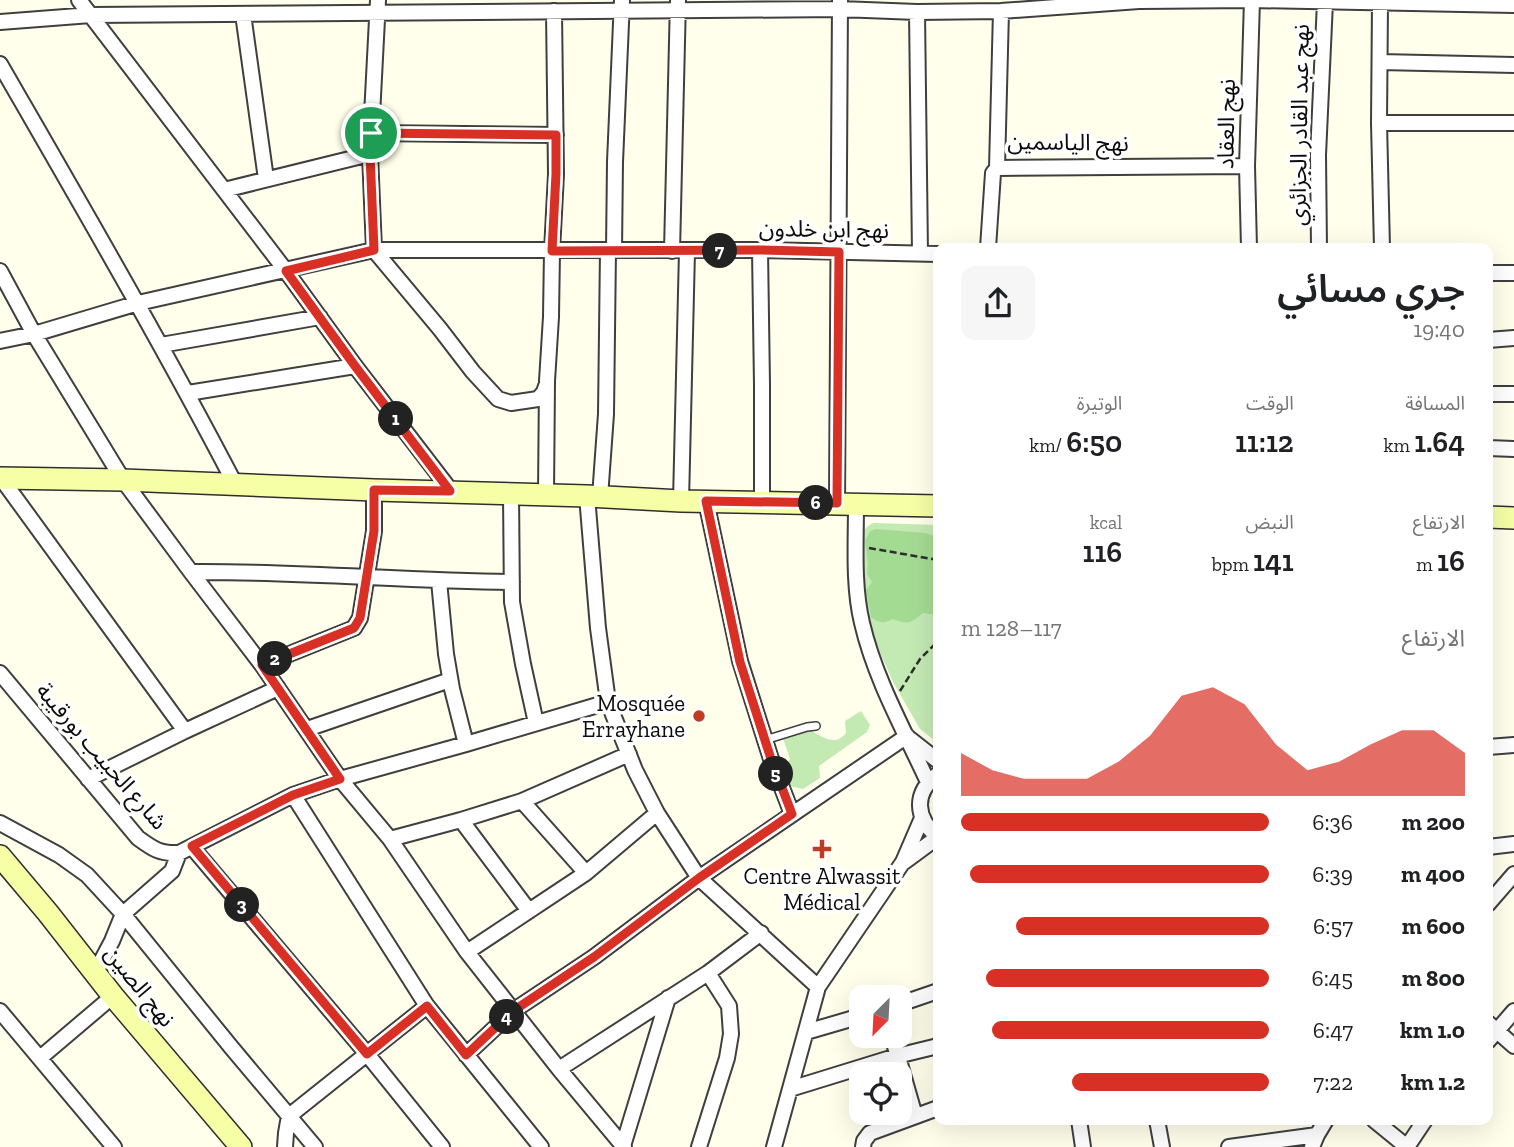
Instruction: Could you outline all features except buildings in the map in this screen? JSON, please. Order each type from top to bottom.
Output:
[{"type":"street","points":[[79,0],[450,491]]},
{"type":"street","name":"نهج العقاد","points":[[1249,243],[1247,166],[1252,0]]},
{"type":"street","points":[[0,22],[91,15],[378,6],[554,11],[622,5],[840,4],[917,12],[964,6],[1001,11],[1030,4],[1139,1],[1513,3]]},
{"type":"street","name":"نهج عبد القادر الجزائري","points":[[1316,2],[1319,243]]},
{"type":"street","points":[[1380,3],[1382,243]]},
{"type":"street","points":[[840,4],[839,252],[847,504],[856,545],[856,577],[862,621],[873,661],[891,704],[933,778],[922,793],[920,805],[922,818],[933,833]]},
{"type":"street","points":[[622,5],[606,414],[594,496],[598,628],[607,702],[657,813],[699,878],[818,987]]},
{"type":"street","points":[[671,251],[678,5]]},
{"type":"street","points":[[378,6],[370,154],[374,250],[498,399],[511,403],[538,399],[544,392],[547,381]]},
{"type":"street","points":[[254,9],[266,180]]},
{"type":"street","points":[[547,495],[547,381],[556,187],[554,11]]},
{"type":"street","name":"نهج الياسمين","points":[[1001,11],[997,168],[1247,166]]},
{"type":"street","points":[[917,12],[920,254]]},
{"type":"street","points":[[1380,62],[1514,65]]},
{"type":"street","points":[[0,64],[138,303],[236,484]]},
{"type":"street","points":[[1380,123],[1514,123]]},
{"type":"street","points":[[371,133],[556,135]]},
{"type":"street","points":[[224,190],[370,154]]},
{"type":"street","points":[[988,243],[993,173],[997,168]]},
{"type":"street","name":"نهج ابن خلدون","points":[[0,341],[34,334],[138,303],[374,250],[760,250],[933,254]]},
{"type":"street","points":[[760,250],[762,503]]},
{"type":"street","points":[[681,501],[687,251]]},
{"type":"street","points":[[0,271],[34,334],[123,480],[262,665],[340,779],[390,839],[467,952],[623,1147]]},
{"type":"street","points":[[1493,273],[1514,273]]},
{"type":"street","points":[[161,345],[320,317]]},
{"type":"street","points":[[1493,340],[1514,338]]},
{"type":"street","points":[[188,393],[355,366]]},
{"type":"street","points":[[1493,394],[1514,394]]},
{"type":"street","points":[[1493,448],[1514,449]]},
{"type":"street","points":[[0,478],[450,491],[681,501],[933,506]]},
{"type":"street","points":[[0,478],[185,731]]},
{"type":"street","points":[[262,665],[354,628],[360,618],[374,531],[374,490]]},
{"type":"street","points":[[511,494],[512,602],[536,723]]},
{"type":"street","points":[[706,501],[740,662],[792,814]]},
{"type":"street","points":[[1493,517],[1514,518]]},
{"type":"street","points":[[191,572],[286,572],[439,581],[512,582]]},
{"type":"street","points":[[439,581],[450,680],[467,744]]},
{"type":"street","name":"شارع الحبيب بورقيبة","points":[[0,673],[138,838],[164,853],[186,850]]},
{"type":"street","points":[[307,729],[450,680]]},
{"type":"street","points":[[88,779],[278,688]]},
{"type":"street","points":[[95,973],[123,914],[172,871],[186,850],[293,795],[607,702]]},
{"type":"street","points":[[907,736],[933,757]]},
{"type":"street","points":[[466,1055],[513,1011],[594,957],[699,878],[907,736]]},
{"type":"street","points":[[1493,747],[1514,745]]},
{"type":"street","points":[[390,839],[522,802],[629,754]]},
{"type":"street","points":[[293,795],[427,1006],[541,1147]]},
{"type":"street","points":[[522,802],[586,873]]},
{"type":"street","points":[[467,952],[586,873],[657,813]]},
{"type":"street","points":[[774,1147],[818,987],[903,862],[922,818]]},
{"type":"street","points":[[461,820],[529,911]]},
{"type":"street","points":[[0,823],[59,855],[87,874],[315,1147]]},
{"type":"street","points":[[903,862],[933,841]]},
{"type":"street","points":[[1493,846],[1514,844]]},
{"type":"street","points":[[186,850],[367,1054],[442,1147]]},
{"type":"street","name":"نهج الصين","points":[[0,856],[113,996],[241,1147]]},
{"type":"street","points":[[1493,898],[1514,874]]},
{"type":"street","points":[[559,1069],[708,973],[761,933]]},
{"type":"street","points":[[699,1147],[727,1058],[731,1034],[729,1006],[708,973]]},
{"type":"street","points":[[912,1000],[933,993]]},
{"type":"street","points":[[40,1058],[113,996]]},
{"type":"street","points":[[623,1147],[668,998]]},
{"type":"street","points":[[285,1147],[289,1116],[427,1006]]},
{"type":"street","points":[[0,1011],[114,1147]]},
{"type":"street","points":[[1493,1028],[1514,1011]]},
{"type":"street","points":[[806,1031],[849,1019]]},
{"type":"street","points":[[1493,1033],[1514,1046]]},
{"type":"street","points":[[790,1089],[933,1047]]},
{"type":"street","points":[[895,1048],[915,1116]]},
{"type":"street","points":[[863,1147],[870,1133],[933,1110]]},
{"type":"street","points":[[1078,1146],[1079,1125]]},
{"type":"street","points":[[1158,1125],[1162,1147]]},
{"type":"street","points":[[1229,1147],[1315,1141],[1323,1125]]},
{"type":"street","points":[[1380,1125],[1407,1147],[1422,1125]]},
{"type":"lane","points":[[765,740],[816,726]]},
{"type":"path","points":[[856,545],[933,559]]},
{"type":"path","points":[[891,704],[920,659],[933,646]]},
{"type":"green space","points":[[870,525],[933,525],[933,739],[920,729],[893,682],[875,641],[864,594],[862,535]]},
{"type":"green space","points":[[876,529],[933,535],[933,614],[923,613],[906,622],[893,619],[881,622],[871,617],[866,590],[872,582],[867,574],[865,541],[870,531]]},
{"type":"green space","points":[[861,711],[870,725],[867,732],[819,766],[820,778],[803,789],[790,786],[782,768],[790,759],[783,738],[810,730],[824,738],[838,739],[846,733],[845,721]]},
{"type":"place","name":"Mosquée Errayhane","points":[[699,716]]},
{"type":"place","name":"Centre Alwassit Médical","points":[[822,849]]},
{"type":"route","points":[[371,133],[556,135],[552,251],[839,252],[837,503],[706,501],[740,662],[792,814],[699,878],[594,957],[513,1011],[466,1055],[427,1006],[367,1054],[192,846],[293,795],[340,779],[262,665],[354,628],[360,618],[374,531],[374,490],[450,491],[286,271],[374,250],[371,133]]}]
